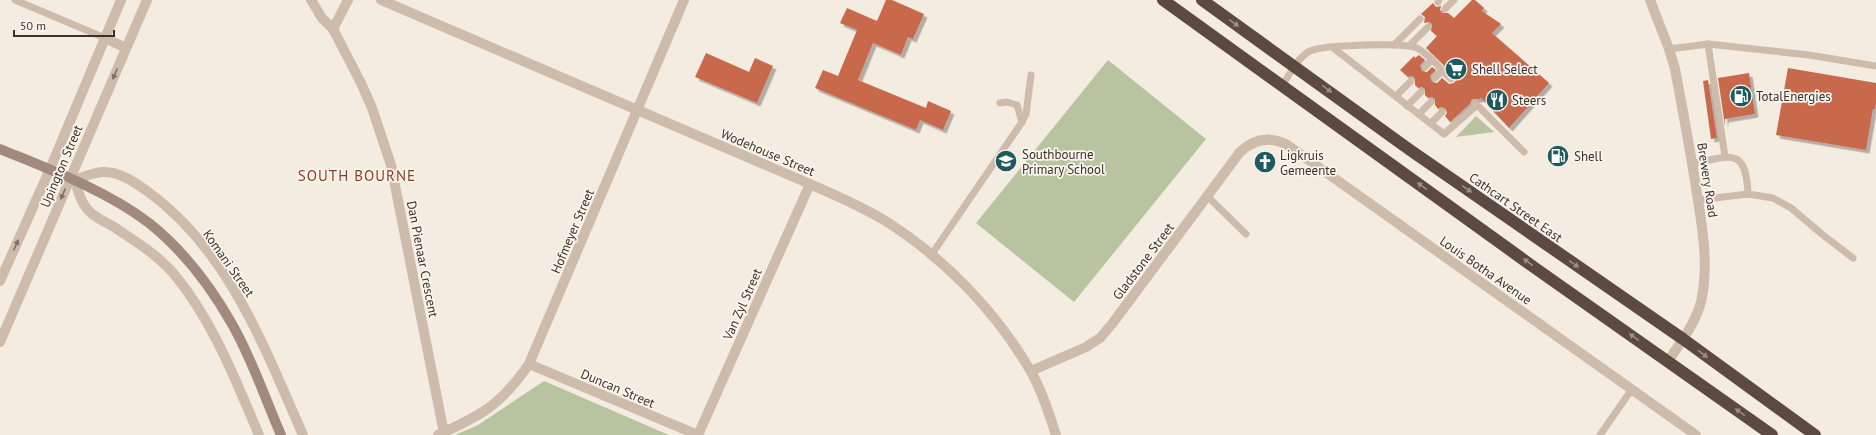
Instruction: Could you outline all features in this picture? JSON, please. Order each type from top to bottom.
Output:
[{"type":"highway","points":[[1163,0],[1283,84],[1535,268],[1772,435]]},
{"type":"highway","name":"Cathcart Street East","points":[[1202,0],[1296,66],[1410,150],[1683,339],[1815,435]]},
{"type":"street","name":"Upington Street","points":[[0,281],[50,169],[121,0]]},
{"type":"street","name":"Upington Street","points":[[0,342],[3,324],[72,179],[147,0]]},
{"type":"street","name":"Dan Pienaar Crescent","points":[[311,0],[322,18],[333,29],[361,83],[372,108],[391,165],[441,434]]},
{"type":"street","points":[[333,29],[348,0]]},
{"type":"street","name":"Wodehouse Street","points":[[381,0],[810,184],[846,200],[884,220],[932,254],[987,310],[1031,371],[1056,435]]},
{"type":"street","name":"Hofmeyer Street","points":[[441,434],[486,411],[503,397],[514,385],[529,364],[684,0]]},
{"type":"street","name":"Brewery Road","points":[[1650,0],[1675,69],[1698,200],[1706,258],[1705,278],[1700,303],[1692,324],[1668,361]]},
{"type":"street","points":[[105,38],[126,48]]},
{"type":"street","name":"Louis Botha Avenue","points":[[1256,141],[1272,139],[1286,144],[1696,435]]},
{"type":"street","name":"Gladstone Street","points":[[1031,371],[1086,347],[1100,338],[1240,152],[1247,145],[1256,141]]},
{"type":"street","points":[[0,149],[50,169],[107,197],[149,224],[178,251],[198,274],[232,324],[248,357],[281,435]]},
{"type":"street","name":"Komani Street","points":[[72,179],[98,172],[110,172],[121,176],[156,198],[183,223],[208,252],[234,289],[251,319],[304,435]]},
{"type":"street","points":[[72,179],[87,210],[137,242],[160,260],[173,272],[185,288],[207,320],[220,345],[259,435]]},
{"type":"street","name":"Van Zyl Street","points":[[698,435],[810,184]]},
{"type":"street","name":"Duncan Street","points":[[529,364],[698,435]]},
{"type":"lane","points":[[15,0],[105,38]]},
{"type":"lane","points":[[1445,9],[1454,0]]},
{"type":"lane","points":[[1394,45],[1420,19]]},
{"type":"lane","points":[[1409,46],[1428,27]]},
{"type":"lane","points":[[1669,49],[1708,44],[1809,55],[1876,66]]},
{"type":"lane","points":[[1708,44],[1725,157]]},
{"type":"lane","points":[[1283,84],[1296,66],[1310,52],[1332,47],[1394,45],[1409,46],[1421,51],[1451,79]]},
{"type":"lane","points":[[1332,47],[1444,134],[1476,104],[1524,152]]},
{"type":"lane","points":[[1424,67],[1432,60]]},
{"type":"lane","points":[[1435,78],[1442,71]]},
{"type":"lane","points":[[932,254],[1022,122],[1026,114],[1031,75]]},
{"type":"lane","points":[[1396,96],[1411,81]]},
{"type":"lane","points":[[1408,106],[1422,92]]},
{"type":"lane","points":[[1000,103],[1008,102],[1017,105],[1022,122]]},
{"type":"lane","points":[[1419,114],[1431,102]]},
{"type":"lane","points":[[1431,123],[1442,112]]},
{"type":"lane","points":[[1692,164],[1725,157],[1736,158],[1743,165],[1747,173],[1748,194]]},
{"type":"lane","points":[[1698,200],[1748,194],[1773,198],[1782,202],[1853,258]]},
{"type":"lane","points":[[1207,196],[1246,234]]},
{"type":"lane","points":[[1600,435],[1632,389]]},
{"type":"green space","points":[[1108,60],[1206,139],[1074,302],[976,223]]},
{"type":"green space","points":[[1476,116],[1494,132],[1456,137]]},
{"type":"green space","points":[[544,381],[669,435],[455,435],[478,425]]},
{"type":"building","points":[[886,0],[892,0],[924,14],[913,39],[908,37],[901,55],[873,43],[858,80],[926,108],[928,101],[951,111],[943,130],[920,120],[916,130],[815,88],[823,70],[838,76],[857,30],[840,23],[847,8],[877,21]]},
{"type":"building","points":[[1472,0],[1475,0],[1484,8],[1482,11],[1501,24],[1492,33],[1549,83],[1509,128],[1481,98],[1472,99],[1470,104],[1450,122],[1445,116],[1447,113],[1446,109],[1441,107],[1438,109],[1435,105],[1435,99],[1432,97],[1428,98],[1425,95],[1425,89],[1422,87],[1418,88],[1415,85],[1415,78],[1412,76],[1408,77],[1400,70],[1414,56],[1415,58],[1419,55],[1425,60],[1420,65],[1422,71],[1427,72],[1432,67],[1436,70],[1430,76],[1432,82],[1437,83],[1442,78],[1449,84],[1454,83],[1456,80],[1454,75],[1426,48],[1437,36],[1431,31],[1432,24],[1429,22],[1424,23],[1425,17],[1421,14],[1433,3],[1436,7],[1441,6],[1440,10],[1442,13],[1448,13],[1454,18]]},
{"type":"building","points":[[706,53],[749,72],[755,58],[773,66],[757,103],[695,77]]},
{"type":"building","points":[[1788,68],[1876,83],[1876,103],[1875,109],[1873,109],[1866,150],[1776,135]]},
{"type":"building","points":[[1749,73],[1755,114],[1725,119],[1725,126],[1718,78]]},
{"type":"building","points":[[1708,80],[1717,138],[1711,139],[1703,81]]},
{"type":"place","name":"Shell Select","points":[[1456,69]]},
{"type":"place","name":"TotalEnergies","points":[[1741,96]]},
{"type":"place","name":"Steers","points":[[1497,100]]},
{"type":"place","name":"Shell","points":[[1558,156]]},
{"type":"place","name":"Southbourne Primary School","points":[[1006,161]]},
{"type":"place","name":"Ligkruis Gemeente","points":[[1265,162]]},
{"type":"district","name":"SOUTH BOURNE","points":[[357,176]]}]
